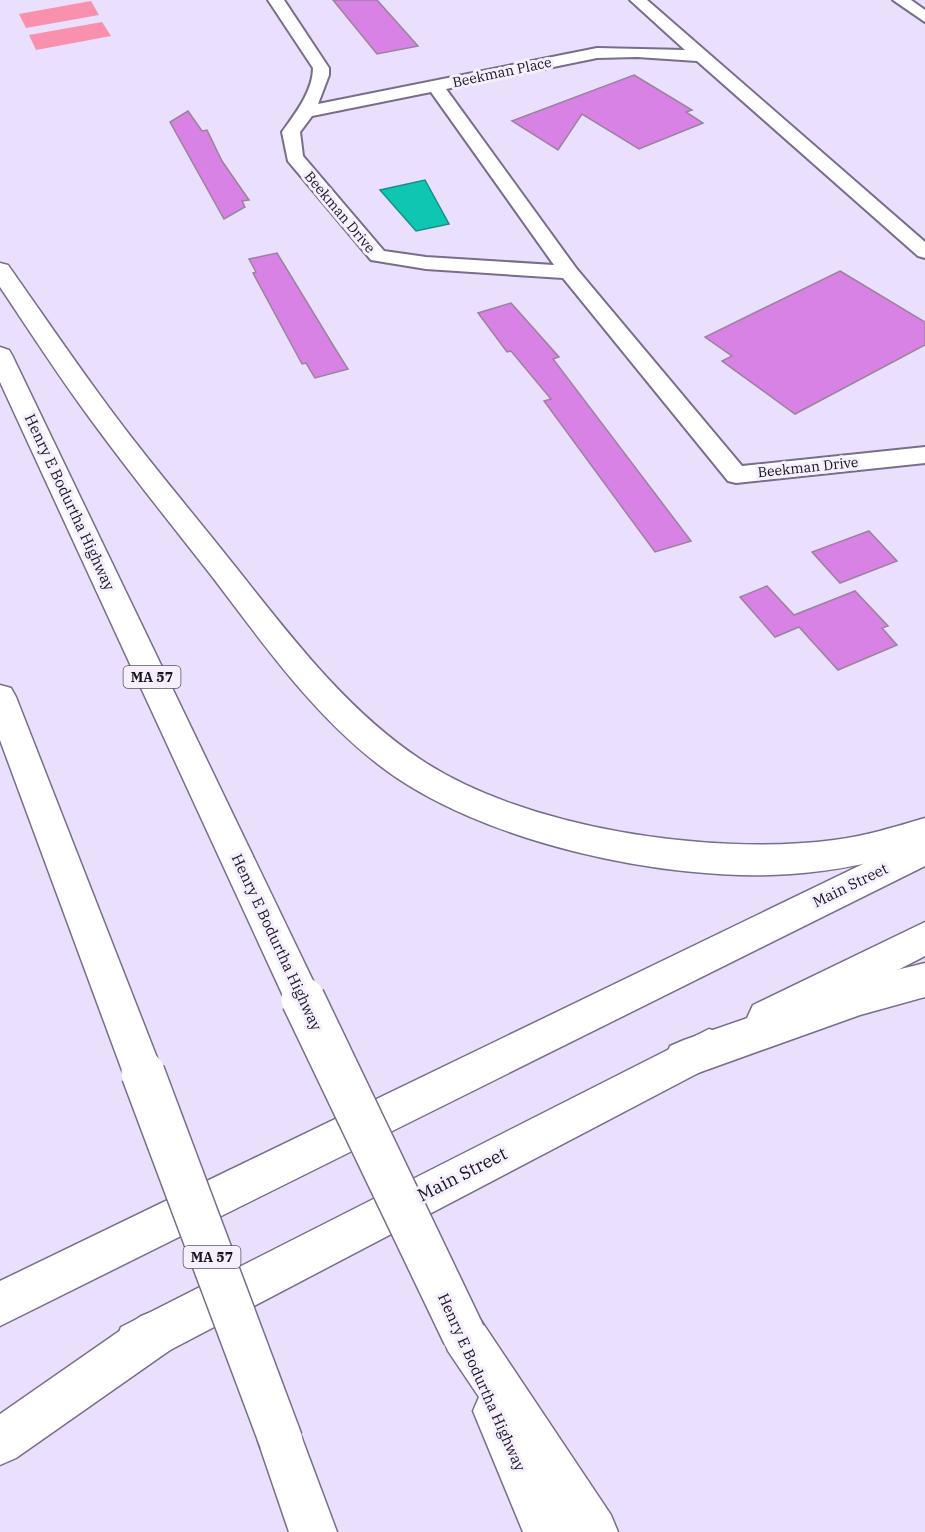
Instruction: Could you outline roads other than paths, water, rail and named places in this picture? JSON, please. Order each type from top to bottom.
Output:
[{"type":"main road","points":[[0,270],[90,402],[290,657],[348,718],[399,762],[429,782],[482,806],[542,827],[607,843],[682,856],[757,860],[831,855],[925,832]]},
{"type":"main road","name":"Henry E Bodurtha Highway","points":[[0,355],[464,1335],[547,1532]]},
{"type":"main road","name":"MA 57","points":[[0,697],[143,1073],[313,1532]]},
{"type":"main road","name":"Main Street","points":[[0,1304],[925,849]]},
{"type":"main road","name":"Main Street","points":[[0,1414],[684,1059],[925,938]]},
{"type":"main road","points":[[684,1059],[860,997],[925,980]]},
{"type":"main road","points":[[0,1442],[157,1332]]},
{"type":"main road","points":[[464,1335],[594,1532]]},
{"type":"street","name":"Beekman Drive","points":[[276,0],[321,68],[321,75],[306,112],[291,132],[294,157],[378,256],[426,263],[569,272]]},
{"type":"street","points":[[638,0],[925,252]]},
{"type":"street","points":[[904,2],[925,1]]},
{"type":"street","points":[[904,2],[925,17]]},
{"type":"street","name":"Beekman Place","points":[[306,112],[597,53],[637,52],[701,56]]},
{"type":"street","name":"Beekman Drive","points":[[436,86],[569,272],[736,475],[925,455]]}]
